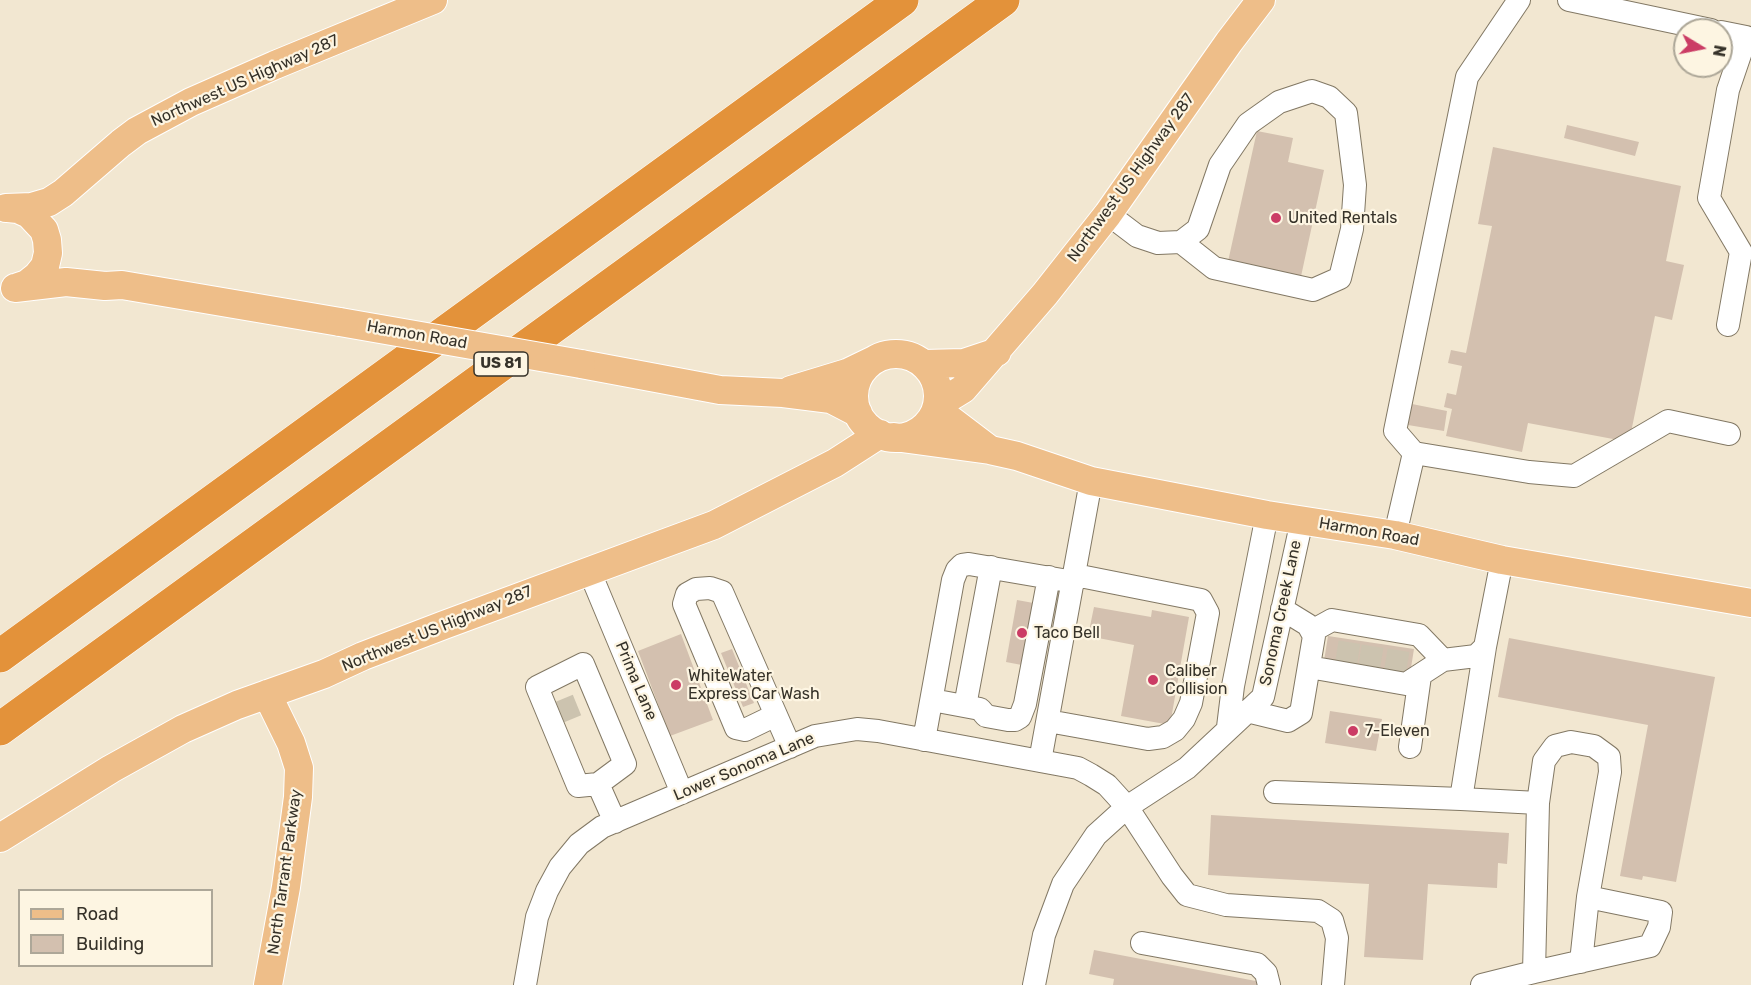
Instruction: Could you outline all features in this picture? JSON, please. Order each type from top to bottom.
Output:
[{"type":"highway","points":[[0,656],[902,0]]},
{"type":"highway","name":"US 81","points":[[0,729],[1003,0]]},
{"type":"main road","name":"Northwest US Highway 287","points":[[3,209],[32,207],[49,202],[63,194],[137,131],[191,102],[433,0]]},
{"type":"main road","name":"Northwest US Highway 287","points":[[936,407],[963,389],[1046,294],[1108,214],[1228,42],[1261,0]]},
{"type":"main road","name":"Harmon Road","points":[[3,209],[18,209],[29,214],[44,230],[57,251],[72,265],[87,273],[108,278],[122,285]]},
{"type":"main road","points":[[8,288],[32,280],[45,266],[48,253],[44,230]]},
{"type":"main road","name":"Harmon Road","points":[[8,288],[66,282],[105,286],[122,285],[720,390],[783,393],[831,399],[858,413]]},
{"type":"main road","points":[[924,364],[964,363],[997,352]]},
{"type":"main road","points":[[896,354],[910,356],[924,364],[933,375],[938,390],[936,407],[930,421],[920,430],[908,436],[887,436],[871,429],[858,413],[855,402],[855,391],[863,370],[882,356],[896,354]]},
{"type":"main road","name":"Harmon Road","points":[[783,393],[847,373],[882,356]]},
{"type":"main road","name":"Harmon Road","points":[[936,407],[990,450]]},
{"type":"main road","name":"Northwest US Highway 287","points":[[0,838],[111,769],[183,729],[237,705],[589,570],[714,525],[887,436]]},
{"type":"main road","name":"Harmon Road","points":[[887,436],[990,450],[1017,456],[1091,481],[1267,515],[1395,535],[1502,560],[1751,603]]},
{"type":"main road","name":"North Tarrant Parkway","points":[[267,694],[291,743],[299,768],[297,808],[268,985]]},
{"type":"street","points":[[1519,0],[1467,77],[1395,431],[1414,453],[1529,472],[1575,476],[1668,421],[1729,434]]},
{"type":"street","points":[[1569,0],[1673,22]]},
{"type":"street","points":[[1733,34],[1746,37],[1733,75]]},
{"type":"street","points":[[1728,325],[1741,252],[1709,198],[1732,78]]},
{"type":"street","points":[[1108,214],[1137,236],[1158,243],[1181,242],[1198,230],[1220,165],[1248,124],[1279,102],[1312,91],[1329,97],[1346,113],[1355,185],[1352,229],[1340,278],[1313,290],[1214,268],[1181,242]]},
{"type":"street","points":[[1395,535],[1414,453]]},
{"type":"street","points":[[1040,761],[1091,481]]},
{"type":"street","name":"Sonoma Creek Lane","points":[[1228,727],[1233,686],[1267,515]]},
{"type":"street","name":"Sonoma Creek Lane","points":[[1034,985],[1044,935],[1063,884],[1096,835],[1127,807],[1186,768],[1263,697],[1302,520]]},
{"type":"street","points":[[1461,799],[1485,647],[1502,560]]},
{"type":"street","points":[[924,740],[953,580],[962,565],[991,567],[1049,577],[1074,578],[1201,600],[1208,613],[1191,703],[1184,719],[1175,730],[1163,737],[1148,739],[1048,722]]},
{"type":"street","points":[[972,708],[991,567]]},
{"type":"street","name":"Prima Lane","points":[[589,570],[682,793]]},
{"type":"street","points":[[932,700],[972,708],[987,716],[1015,720],[1022,712],[1049,577]]},
{"type":"street","points":[[776,715],[745,730],[736,728],[684,604],[687,594],[696,589],[710,588],[722,592],[776,715],[790,747]]},
{"type":"street","points":[[1247,711],[1288,721],[1301,713],[1314,636],[1308,625],[1282,609]]},
{"type":"street","points":[[1312,631],[1332,620],[1352,631],[1375,635],[1401,639],[1419,635],[1443,660]]},
{"type":"street","points":[[1309,668],[1356,671],[1394,677],[1406,684],[1443,660],[1476,656],[1485,647]]},
{"type":"street","points":[[1410,747],[1420,676]]},
{"type":"street","points":[[571,708],[625,764],[598,784],[578,786],[571,708]]},
{"type":"street","name":"Lower Sonoma Lane","points":[[525,985],[537,917],[560,867],[579,844],[602,827],[815,736],[857,729],[1078,768],[1107,785],[1127,807],[1187,895],[1226,905],[1318,911],[1332,920],[1337,938],[1333,985]]},
{"type":"street","points":[[1534,972],[1538,803],[1544,761],[1555,746],[1571,742],[1594,746],[1609,757],[1610,772],[1588,897],[1581,962]]},
{"type":"street","points":[[598,784],[615,822]]},
{"type":"street","points":[[1275,792],[1538,803]]},
{"type":"street","points":[[1482,985],[1650,946],[1659,927],[1661,912],[1588,897]]},
{"type":"street","points":[[1142,943],[1257,964],[1266,973],[1269,985]]},
{"type":"building","points":[[1567,125],[1639,142],[1635,156],[1564,138]]},
{"type":"building","name":"United Rentals","points":[[1257,131],[1293,138],[1288,162],[1324,170],[1300,281],[1227,266]]},
{"type":"building","points":[[1493,147],[1681,186],[1666,261],[1684,265],[1672,320],[1655,316],[1629,442],[1528,423],[1522,452],[1446,436],[1452,409],[1444,407],[1447,393],[1456,395],[1462,366],[1448,363],[1451,350],[1466,353],[1492,226],[1478,224]]},
{"type":"building","points":[[1412,404],[1447,411],[1444,431],[1408,425]]},
{"type":"building","name":"Taco Bell","points":[[1017,600],[1039,604],[1027,666],[1006,662]]},
{"type":"building","name":"Caliber Collision","points":[[1094,607],[1151,617],[1152,610],[1189,617],[1170,725],[1121,716],[1134,645],[1088,636]]},
{"type":"building","name":"WhiteWater Express Car Wash","points":[[681,634],[713,720],[670,736],[638,651]]},
{"type":"building","name":"7-Eleven","points":[[1328,636],[1414,649],[1410,674],[1324,661]]},
{"type":"building","points":[[1509,638],[1715,677],[1676,882],[1643,876],[1642,880],[1620,876],[1648,725],[1498,697]]},
{"type":"building","points":[[732,649],[754,703],[743,707],[721,653]]},
{"type":"building","name":"7-Eleven","points":[[1330,711],[1382,719],[1376,751],[1325,743]]},
{"type":"building","points":[[1211,815],[1509,833],[1507,864],[1498,863],[1497,888],[1428,884],[1423,960],[1364,957],[1369,884],[1208,875]]},
{"type":"building","points":[[1094,950],[1261,982],[1261,985],[1113,985],[1114,979],[1089,974]]},
{"type":"tunnel","points":[[1346,664],[1350,639]]},
{"type":"tunnel","points":[[1369,668],[1373,643]]},
{"type":"tunnel","points":[[1395,672],[1399,647]]},
{"type":"tunnel","points":[[560,712],[577,705]]},
{"type":"place","name":"United Rentals","points":[[1276,218]]},
{"type":"place","name":"Taco Bell","points":[[1022,633]]},
{"type":"place","name":"Caliber Collision","points":[[1153,680]]},
{"type":"place","name":"WhiteWater Express Car Wash","points":[[676,685]]},
{"type":"place","name":"7-Eleven","points":[[1353,731]]}]
